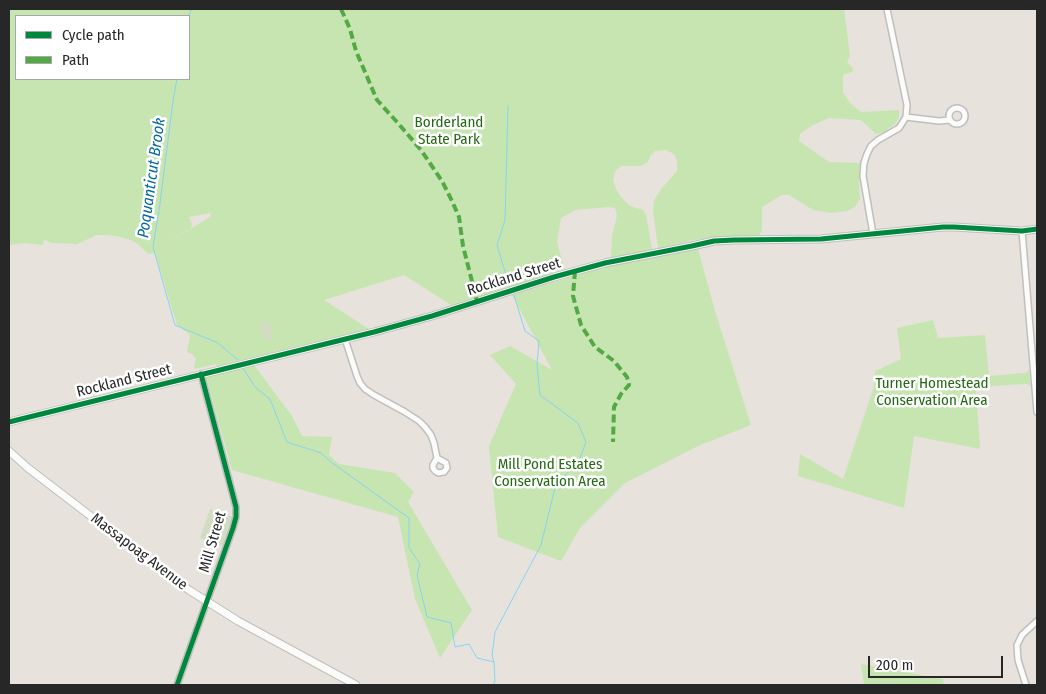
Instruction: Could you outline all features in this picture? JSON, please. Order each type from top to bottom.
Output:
[{"type":"street","points":[[873,234],[862,176],[864,163],[871,146],[899,128],[906,117],[907,105],[887,9]]},
{"type":"street","points":[[906,117],[939,122],[949,120]]},
{"type":"street","name":"Rockland Street","points":[[9,422],[432,316],[554,277],[609,262],[714,242],[734,240],[821,240],[954,227],[1022,231],[1037,229]]},
{"type":"street","points":[[1022,231],[1037,412]]},
{"type":"street","points":[[345,339],[360,383],[365,389],[425,427],[434,443],[438,458]]},
{"type":"street","name":"Mill Street","points":[[176,685],[234,528],[236,513],[201,374]]},
{"type":"street","name":"Massapoag Avenue","points":[[9,451],[33,472],[157,567],[207,602],[238,621],[356,685]]},
{"type":"street","points":[[1026,685],[1018,660],[1017,646],[1022,635],[1037,621]]},
{"type":"green space","name":"Borderland State Park","points":[[9,9],[844,9],[850,56],[847,62],[853,70],[843,75],[843,92],[850,103],[861,112],[899,110],[899,117],[895,124],[884,132],[876,134],[861,120],[829,118],[811,126],[800,134],[799,141],[829,162],[860,163],[860,198],[855,207],[847,211],[832,213],[813,210],[789,195],[782,195],[762,207],[762,230],[759,236],[726,236],[694,240],[658,248],[653,211],[654,200],[677,171],[677,160],[674,154],[666,150],[655,151],[650,156],[648,162],[641,166],[621,166],[615,171],[613,180],[621,197],[630,206],[643,210],[646,215],[652,249],[611,258],[612,237],[617,215],[615,208],[575,210],[561,218],[557,242],[564,268],[451,305],[404,275],[324,300],[369,329],[217,366],[216,364],[195,369],[196,359],[187,352],[189,334],[177,325],[155,253],[148,254],[131,240],[107,235],[97,235],[77,244],[51,243],[46,240],[44,240],[43,245],[24,243],[9,245]],"holes":[[[211,213],[210,217],[161,247],[191,228],[192,224],[189,217]]]},
{"type":"green space","name":"Mill Pond Estates Conservation Area","points":[[698,249],[715,311],[751,425],[698,446],[625,483],[580,528],[561,561],[498,537],[489,446],[516,384],[490,355],[510,346],[552,370],[512,295],[603,267]]},
{"type":"green space","name":"Turner Homestead Conservation Area","points":[[933,320],[938,338],[985,335],[989,376],[1026,373],[1029,369],[1031,387],[1026,384],[976,387],[980,449],[914,436],[904,508],[798,476],[800,454],[843,479],[874,387],[875,371],[901,359],[897,328]]},
{"type":"green space","points":[[270,321],[273,338],[263,340],[260,323]]},
{"type":"green space","points":[[254,365],[292,416],[302,436],[332,437],[329,455],[339,464],[395,473],[414,492],[408,502],[472,610],[440,658],[415,599],[398,517],[232,470],[206,377]]},
{"type":"green space","points":[[210,509],[233,517],[222,546],[200,538]]},
{"type":"green space","points":[[861,664],[943,679],[944,685],[864,685]]},
{"type":"waterway","name":"Poquanticut Brook","points":[[190,15],[191,9]]},
{"type":"waterway","name":"Poquanticut Brook","points":[[177,80],[153,247],[175,325],[218,343],[238,360]]},
{"type":"waterway","points":[[508,106],[505,220],[497,245],[509,285]]},
{"type":"waterway","points":[[492,685],[495,682],[492,656],[495,632],[541,545],[555,488],[580,458],[586,442],[578,423],[540,395],[537,365],[539,341],[525,331],[514,295]]},
{"type":"waterway","name":"Poquanticut Brook","points":[[243,368],[255,387],[270,399],[287,442],[321,453],[409,518],[409,548],[420,564],[417,575],[427,617],[451,623],[455,647],[469,644],[477,658],[494,662]]},
{"type":"marked path","points":[[341,9],[350,29],[356,51],[377,100],[421,150],[442,181],[452,201],[459,217],[463,246],[477,301]]},
{"type":"marked path","points":[[575,271],[573,296],[581,325],[595,347],[614,361],[627,377],[629,385],[621,394],[614,407],[613,442]]},
{"type":"cycle path","points":[[9,422],[374,332],[605,263],[714,241],[821,239],[943,227],[1022,231],[1037,229]]},
{"type":"cycle path","points":[[177,685],[236,517],[236,507],[201,374]]}]
